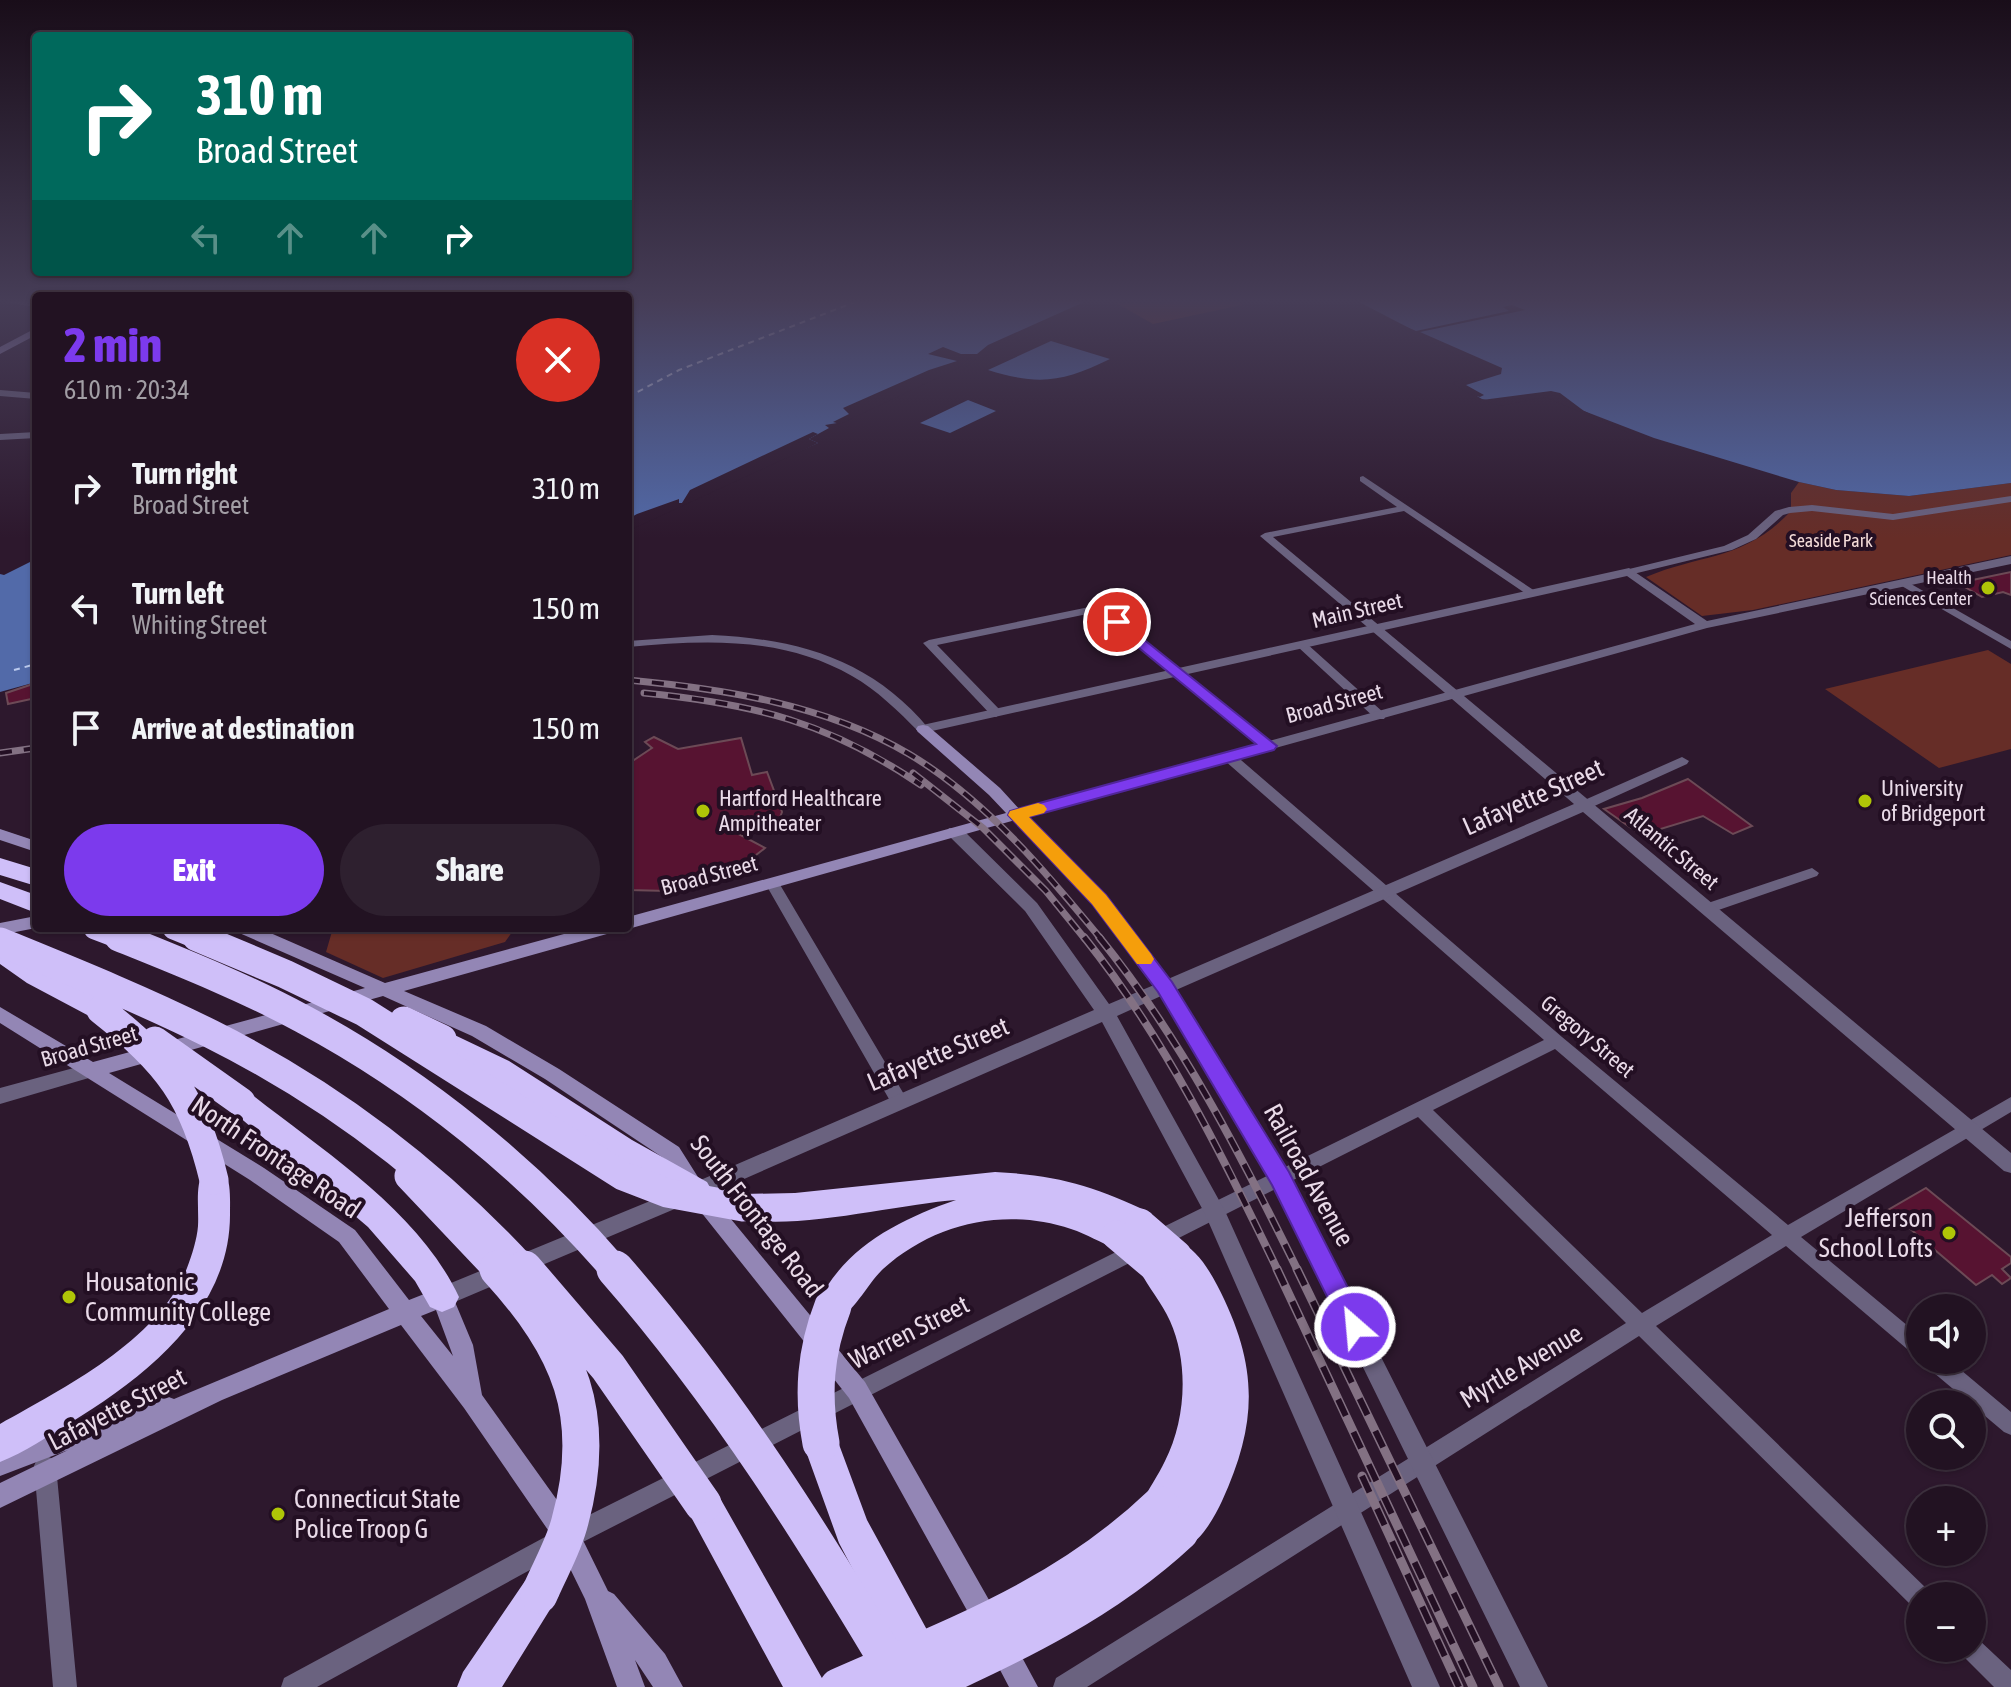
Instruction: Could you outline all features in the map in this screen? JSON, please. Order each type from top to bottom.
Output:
[{"type":"highway","points":[[0,866],[32,877]]},
{"type":"highway","points":[[0,890],[32,902]]},
{"type":"highway","points":[[105,932],[243,989],[333,1036],[423,1094],[523,1175],[580,1229],[637,1290],[712,1384],[802,1517],[903,1687]]},
{"type":"highway","points":[[184,932],[442,1039],[499,1069],[621,1149],[696,1191]]},
{"type":"highway","points":[[0,942],[163,1011],[283,1074],[444,1188],[482,1223],[557,1303],[667,1448],[703,1504],[806,1687]]},
{"type":"highway","points":[[0,951],[36,976],[171,1051],[241,1102],[386,1226],[431,1275],[442,1297]]},
{"type":"highway","points":[[285,974],[383,1023],[623,1176],[676,1196],[743,1207],[822,1206],[987,1184],[1023,1183],[1078,1193],[1204,1290],[1220,1323],[1231,1359],[1234,1395],[1230,1434],[1218,1471],[1202,1503],[1103,1556],[1051,1589],[838,1687]]},
{"type":"highway","points":[[0,1444],[76,1402],[145,1351],[177,1315],[201,1277],[212,1247],[216,1219],[214,1180],[203,1135],[183,1090],[155,1054],[101,1010]]},
{"type":"highway","points":[[363,1128],[533,1310],[557,1344],[572,1377],[583,1434],[582,1474],[563,1545],[539,1595],[478,1687]]},
{"type":"highway","points":[[937,1687],[852,1530],[821,1443],[813,1379],[819,1342],[833,1306],[854,1273],[880,1248],[908,1231],[956,1212],[990,1206],[1038,1207],[1128,1229]]},
{"type":"highway","points":[[922,1687],[1085,1609],[1131,1577],[1170,1518]]},
{"type":"main road","points":[[923,729],[947,755],[993,788],[1016,815]]},
{"type":"main road","name":"Broad Street","points":[[632,922],[1016,815]]},
{"type":"main road","points":[[0,834],[32,846]]},
{"type":"main road","points":[[0,929],[32,923]]},
{"type":"main road","name":"South Frontage Road","points":[[252,932],[479,1031],[672,1153],[696,1191],[857,1390],[1024,1687]]},
{"type":"main road","name":"Broad Street","points":[[92,1070],[593,932]]},
{"type":"main road","name":"North Frontage Road","points":[[0,1014],[257,1174],[347,1236],[472,1400],[568,1537],[596,1593]]},
{"type":"main road","name":"North Frontage Road","points":[[442,1297],[462,1345],[472,1400]]},
{"type":"main road","name":"Lafayette Street","points":[[0,1496],[45,1477],[214,1392],[442,1297]]},
{"type":"main road","name":"Lafayette Street","points":[[0,1464],[45,1446],[214,1392]]},
{"type":"main road","points":[[596,1593],[631,1687]]},
{"type":"main road","points":[[596,1593],[655,1664],[669,1687]]},
{"type":"street","points":[[0,393],[32,396]]},
{"type":"street","points":[[0,437],[32,435]]},
{"type":"street","points":[[1363,479],[1532,593]]},
{"type":"street","name":"Main Street","points":[[923,729],[1728,548],[1752,537],[1779,513],[1789,510],[1812,508],[1893,517],[2011,499]]},
{"type":"street","name":"Atlantic Street","points":[[1405,508],[1265,536],[2011,1165]]},
{"type":"street","name":"Broad Street","points":[[1016,815],[1705,625],[2011,560]]},
{"type":"street","points":[[1629,572],[1705,625]]},
{"type":"street","points":[[1904,583],[2011,646]]},
{"type":"street","points":[[996,713],[929,643],[1099,608],[1268,746]]},
{"type":"street","points":[[632,644],[724,638],[780,645],[829,657],[877,685],[923,729]]},
{"type":"street","points":[[1302,645],[1380,716]]},
{"type":"street","name":"Gregory Street","points":[[1229,757],[1556,1041],[1906,1336]]},
{"type":"street","name":"Lafayette Street","points":[[442,1297],[696,1191],[1682,761]]},
{"type":"street","name":"Railroad Avenue","points":[[1016,815],[1099,900],[1165,987],[1281,1179],[1534,1687]]},
{"type":"street","points":[[955,832],[1031,907],[1106,1013],[1214,1211],[1426,1687]]},
{"type":"street","points":[[1707,909],[1812,873]]},
{"type":"street","points":[[772,883],[899,1101]]},
{"type":"street","name":"Warren Street","points":[[293,1687],[568,1537],[1556,1041]]},
{"type":"street","name":"Broad Street","points":[[0,1096],[92,1070]]},
{"type":"street","name":"Myrtle Avenue","points":[[1065,1687],[1421,1459],[1786,1235],[2011,1104]]},
{"type":"street","points":[[1420,1108],[1906,1584]]},
{"type":"street","points":[[1951,1374],[2011,1425]]},
{"type":"street","points":[[45,1446],[45,1477],[65,1687]]},
{"type":"street","points":[[1985,1662],[2011,1687]]},
{"type":"green space","name":"Seaside Park","points":[[1799,482],[1836,490],[1909,496],[2011,483],[2011,555],[1753,610],[1702,616],[1646,577],[1722,554],[1757,539],[1791,511],[1791,493]]},
{"type":"green space","points":[[1988,650],[2011,664],[2011,749],[1939,768],[1825,689]]},
{"type":"green space","points":[[332,932],[512,932],[505,942],[383,978],[326,952]]},
{"type":"water","points":[[632,381],[926,381],[837,423],[825,425],[829,428],[809,439],[818,443],[632,525]]},
{"type":"water","points":[[2011,381],[2011,483],[1909,496],[1836,490],[1799,482],[1654,438],[1540,394],[1502,403],[1482,399],[1455,383]]},
{"type":"water","points":[[968,400],[996,411],[950,433],[920,423]]},
{"type":"water","points":[[32,561],[32,683],[0,692],[0,574],[4,575]]},
{"type":"pier","points":[[905,381],[932,381],[840,424],[833,422],[849,414],[843,408]]},
{"type":"pier","points":[[1480,381],[1466,385],[1484,395],[1469,394],[1452,383]]},
{"type":"pier","points":[[1551,391],[1560,393],[1584,411],[1631,434],[1545,397],[1500,406],[1482,400]]},
{"type":"pier","points":[[813,432],[818,434],[809,439],[818,443],[632,529],[632,517],[679,499],[682,503],[690,490]]},
{"type":"building","name":"Health Sciences Center","points":[[2011,572],[2011,595],[2003,592],[1982,597],[1958,583]]},
{"type":"building","points":[[32,684],[32,699],[8,704],[6,693]]},
{"type":"building","name":"Hartford Healthcare Ampitheater","points":[[654,737],[678,749],[741,738],[752,775],[767,772],[782,812],[774,833],[733,831],[765,848],[737,870],[715,880],[669,891],[632,890],[632,761],[652,748],[645,742]]},
{"type":"building","points":[[1688,779],[1752,826],[1733,834],[1703,816],[1641,835],[1604,809],[1642,798]]},
{"type":"building","name":"Jefferson School Lofts","points":[[1926,1188],[2011,1257],[2011,1263],[2002,1269],[2011,1278],[2002,1284],[1992,1275],[1976,1285],[1888,1210]]},
{"type":"ferry route","points":[[632,395],[659,381]]},
{"type":"ferry route","points":[[14,670],[32,665]]},
{"type":"railway","points":[[632,680],[737,694],[808,711],[876,737],[909,754],[963,792],[1013,838],[1101,939]]},
{"type":"railway","points":[[644,693],[721,703],[789,720],[854,746],[921,785]]},
{"type":"railway","points":[[0,753],[32,749]]},
{"type":"railway","points":[[913,773],[983,828],[1046,891],[1085,939]]},
{"type":"railway","points":[[1084,937],[1141,1015],[1166,1056],[1277,1269]]},
{"type":"railway","points":[[1099,937],[1157,1015],[1183,1056],[1232,1141],[1297,1270]]},
{"type":"railway","points":[[1277,1269],[1473,1687]]},
{"type":"railway","points":[[1297,1270],[1499,1687]]},
{"type":"railway","points":[[1362,1476],[1459,1687]]},
{"type":"slow traffic","points":[[1038,809],[1016,815],[1099,900],[1144,959]]},
{"type":"place","name":"Health Sciences Center","points":[[1988,588]]},
{"type":"place","name":"University of Bridgeport","points":[[1865,801]]},
{"type":"place","name":"Hartford Healthcare Ampitheater","points":[[703,811]]},
{"type":"place","name":"Jefferson School Lofts","points":[[1949,1233]]},
{"type":"place","name":"Housatonic Community College","points":[[69,1297]]},
{"type":"place","name":"Connecticut State Police Troop G","points":[[278,1514]]},
{"type":"route","points":[[1117,622],[1268,746],[1016,815],[1099,900],[1165,987],[1281,1179],[1355,1327]]}]
